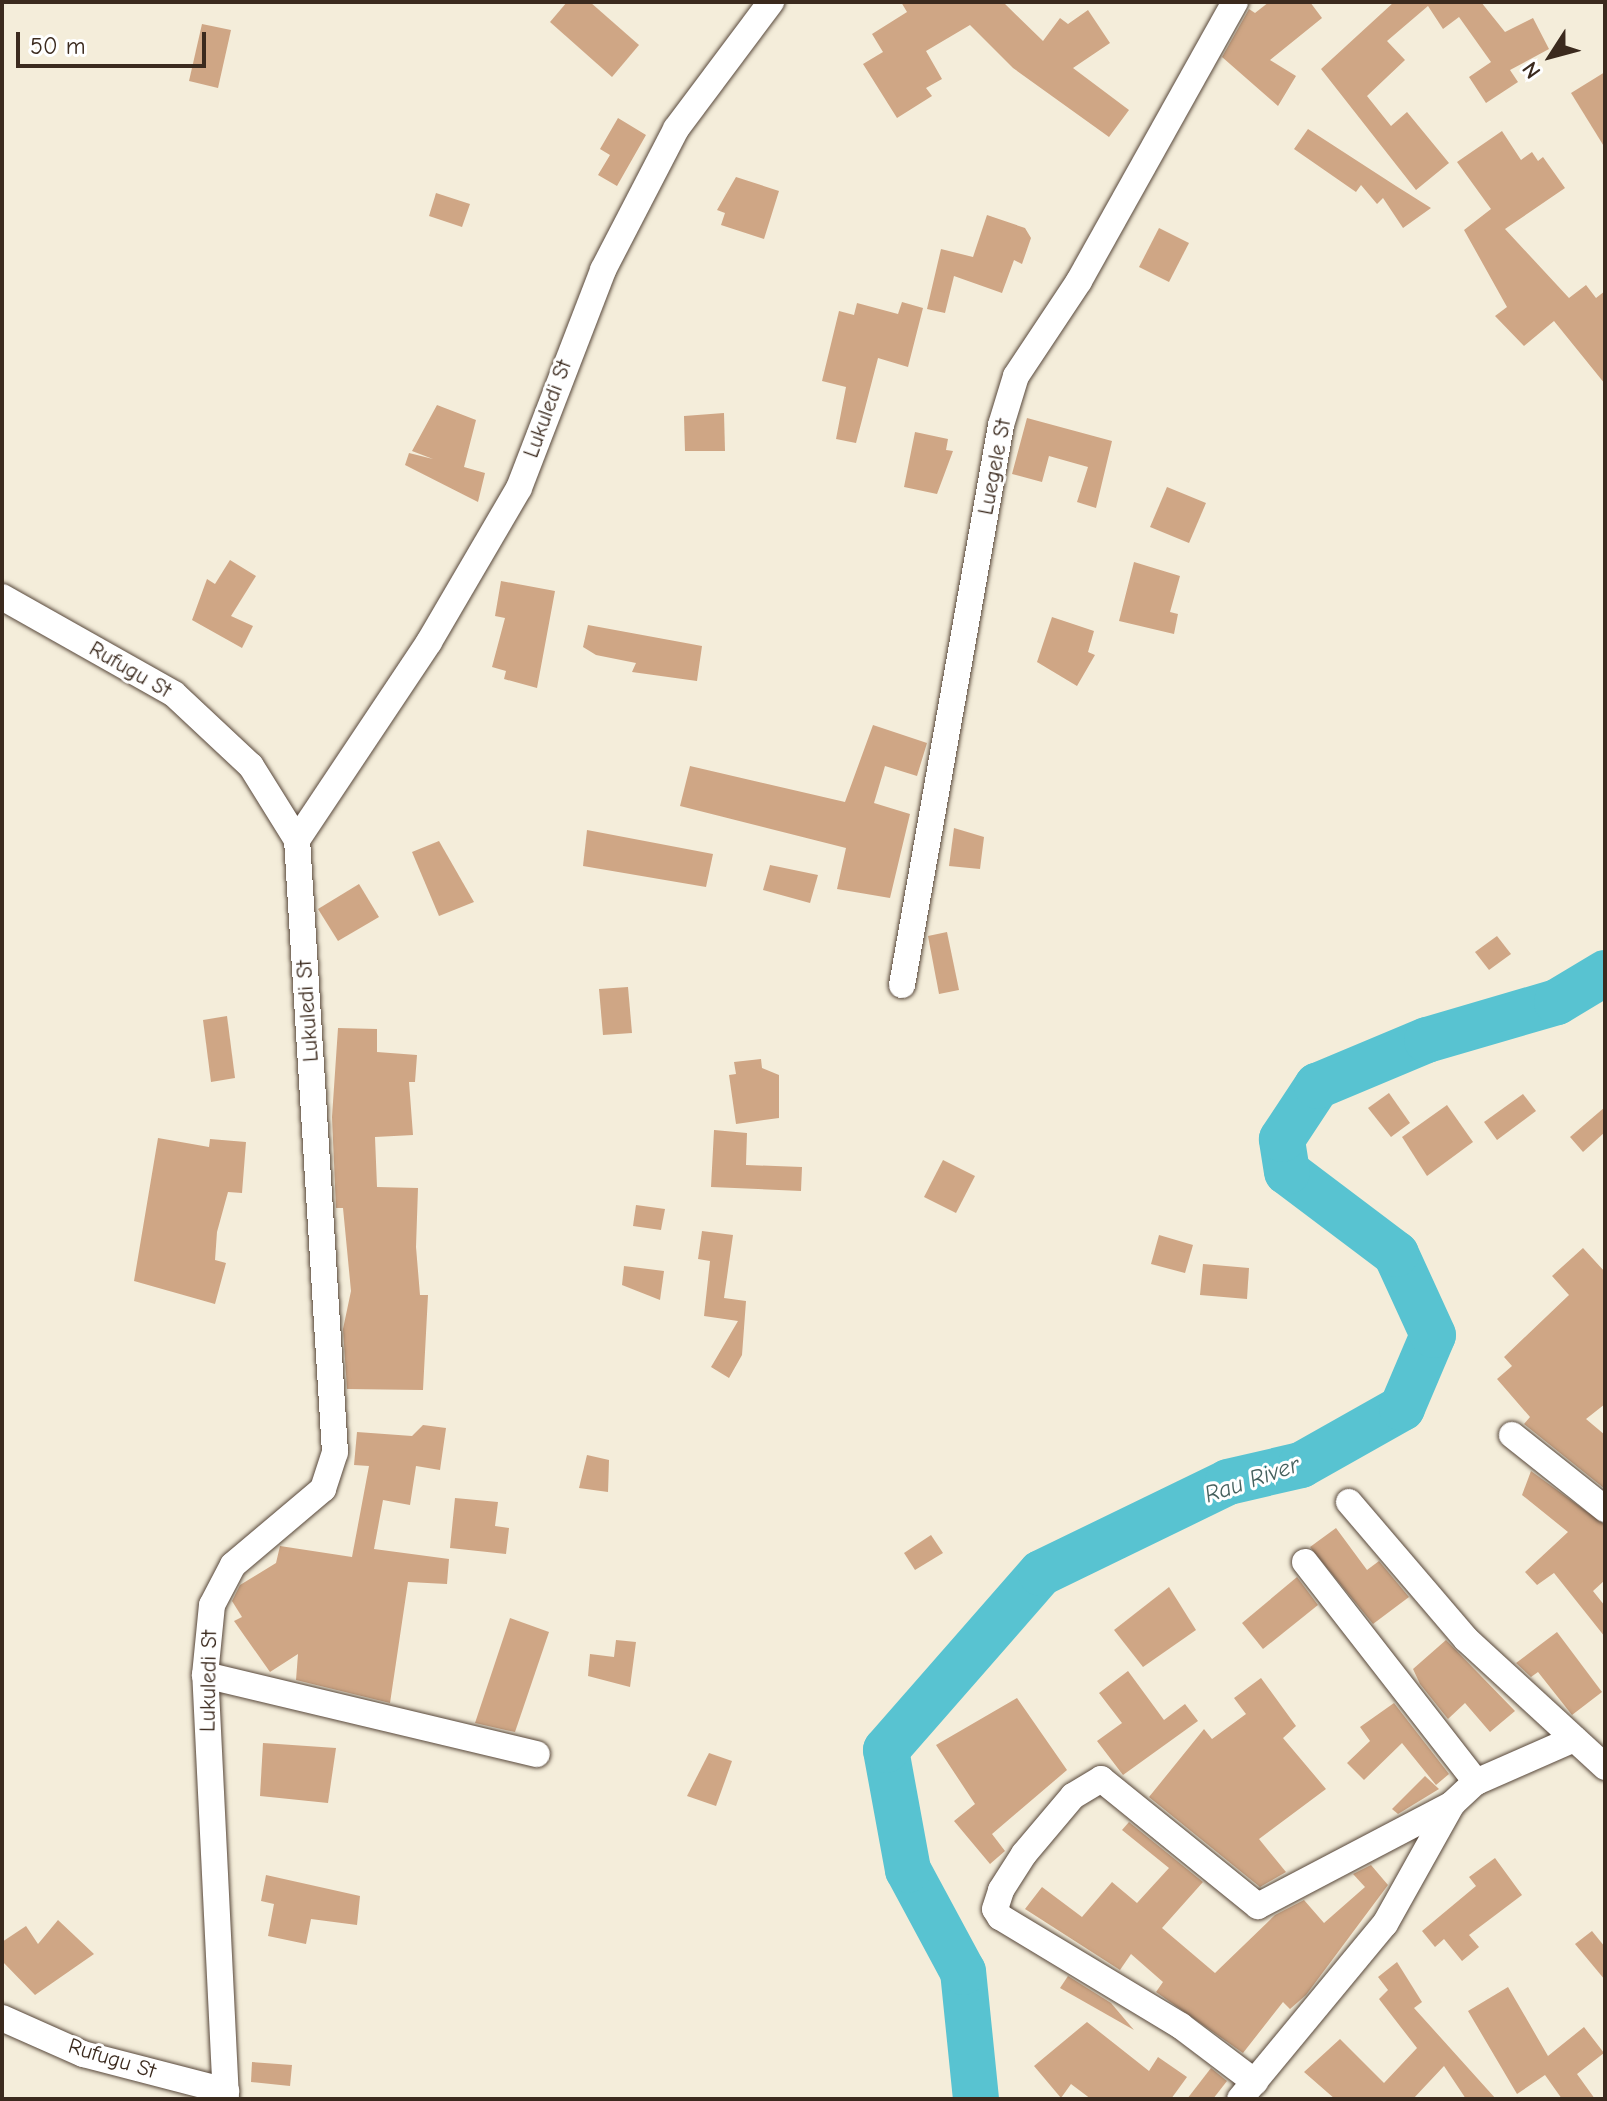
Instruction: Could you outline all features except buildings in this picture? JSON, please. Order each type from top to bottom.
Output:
[{"type":"street","name":"Lukuledi St","points":[[226,2095],[205,1675],[212,1605],[233,1565],[304,1511],[323,1489],[335,1452],[297,840],[429,642],[519,488],[603,270],[676,129],[771,2]]},
{"type":"street","name":"Luegele St","points":[[902,985],[1001,425],[1016,376],[1079,281],[1235,2]]},
{"type":"street","name":"Rufugu St","points":[[2,597],[174,694],[251,766],[297,840]]},
{"type":"street","points":[[1512,1435],[1605,1509]]},
{"type":"street","points":[[1349,1502],[1466,1639],[1605,1767]]},
{"type":"street","points":[[1305,1562],[1476,1782]]},
{"type":"street","points":[[205,1675],[537,1754]]},
{"type":"street","points":[[1452,1804],[1385,1924],[1247,2091],[1181,2026],[1000,1917],[995,1909],[1001,1890],[1024,1854],[1073,1796],[1101,1779],[1258,1906],[1452,1804],[1476,1782],[1574,1739]]},
{"type":"street","name":"Rufugu St","points":[[2,2018],[83,2054],[226,2095]]},
{"type":"waterway","name":"Rau River","points":[[976,2099],[963,1972],[908,1870],[886,1750],[1041,1573],[1228,1482],[1301,1465],[1402,1408],[1433,1335],[1396,1254],[1287,1172],[1282,1139],[1317,1086],[1427,1040],[1557,1002],[1605,973]]}]
